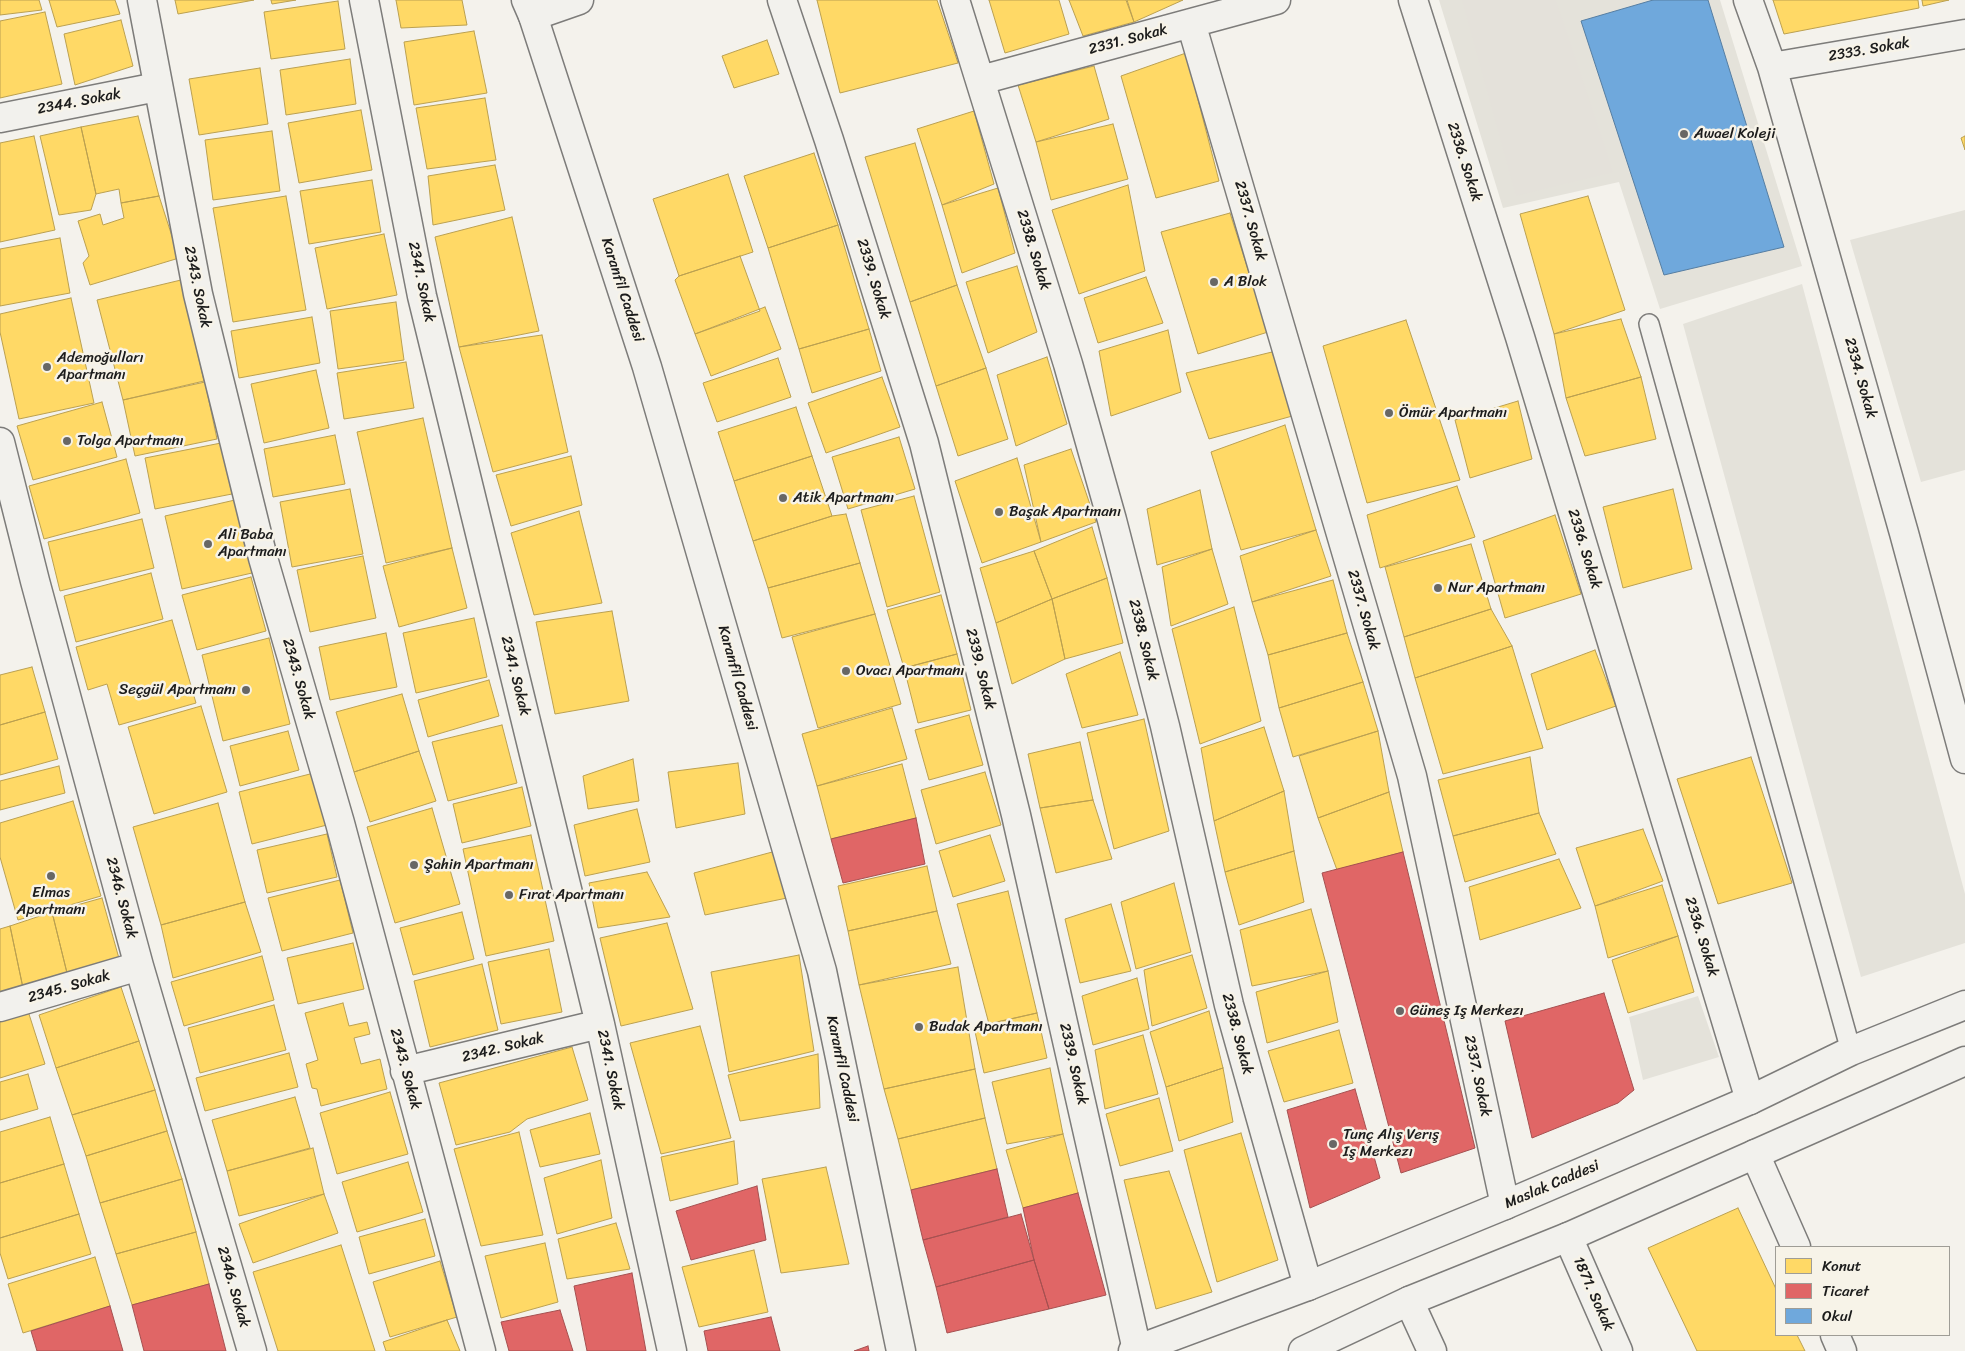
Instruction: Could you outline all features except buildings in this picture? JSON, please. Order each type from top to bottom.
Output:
[{"type":"street","name":"2343. Sokak","points":[[142,0],[198,294],[263,558],[340,823],[481,1351]]},
{"type":"street","name":"2341. Sokak","points":[[364,0],[422,296],[600,1024],[672,1351]]},
{"type":"street","points":[[530,5],[579,0]]},
{"type":"street","name":"2339. Sokak","points":[[782,0],[829,140],[924,443],[1016,814],[1135,1350]]},
{"type":"street","name":"2338. Sokak","points":[[955,0],[1068,364],[1112,520],[1165,726],[1228,1005],[1308,1286]]},
{"type":"street","name":"2331. Sokak","points":[[981,80],[1276,0]]},
{"type":"street","name":"2336. Sokak","points":[[1413,0],[1520,336],[1750,1100]]},
{"type":"street","name":"2334. Sokak","points":[[1748,0],[1772,67],[1902,524],[1965,759]]},
{"type":"street","name":"Karanfil Caddesi","points":[[530,5],[647,367],[822,971],[902,1351]]},
{"type":"street","name":"2337. Sokak","points":[[1192,23],[1412,776],[1505,1205]]},
{"type":"street","name":"2333. Sokak","points":[[1772,67],[1965,34]]},
{"type":"street","name":"2344. Sokak","points":[[0,118],[158,87]]},
{"type":"street","name":"2346. Sokak","points":[[0,442],[37,590],[139,966],[252,1351]]},
{"type":"street","name":"2345. Sokak","points":[[0,1007],[139,966]]},
{"type":"street","name":"Maslak Caddesi","points":[[1135,1350],[1308,1286],[1505,1205],[1750,1100],[1851,1052],[1965,1006]]},
{"type":"street","name":"2342. Sokak","points":[[405,1071],[600,1024]]},
{"type":"street","points":[[1303,1351],[1410,1301],[1568,1237],[1965,1062]]},
{"type":"street","points":[[1755,1154],[1796,1246]]},
{"type":"street","name":"1871. Sokak","points":[[1568,1237],[1618,1351]]},
{"type":"street","points":[[1410,1301],[1432,1351]]},
{"type":"street","points":[[1835,1336],[1842,1351]]},
{"type":"lane","points":[[1649,324],[1851,1052]]},
{"type":"shaded area","points":[[1439,0],[1720,0],[1802,266],[1660,309],[1619,182],[1503,208]]},
{"type":"shaded area","points":[[1462,0],[1556,0],[1613,172],[1516,196]]},
{"type":"shaded area","points":[[1965,210],[1965,470],[1921,482],[1850,240]]},
{"type":"shaded area","points":[[1802,284],[1965,894],[1965,943],[1861,977],[1683,324]]},
{"type":"shaded area","points":[[1698,996],[1719,1057],[1643,1080],[1629,1017]]},
{"type":"place","name":"Awael Koleji","points":[[1684,134]]},
{"type":"place","name":"A Blok","points":[[1214,282]]},
{"type":"place","name":"Ademoğulları Apartmanı","points":[[47,367]]},
{"type":"place","name":"Ömür Apartmanı","points":[[1389,413]]},
{"type":"place","name":"Tolga Apartmanı","points":[[67,441]]},
{"type":"place","name":"Atik Apartmanı","points":[[783,498]]},
{"type":"place","name":"Başak Apartmanı","points":[[999,512]]},
{"type":"place","name":"Ali Baba Apartmanı","points":[[208,544]]},
{"type":"place","name":"Nur Apartmanı","points":[[1438,588]]},
{"type":"place","name":"Ovacı Apartmanı","points":[[846,671]]},
{"type":"place","name":"Seçgül Apartmanı","points":[[246,690]]},
{"type":"place","name":"Şahin Apartmanı","points":[[414,865]]},
{"type":"place","name":"Elmas Apartmanı","points":[[51,876]]},
{"type":"place","name":"Fırat Apartmanı","points":[[509,895]]},
{"type":"place","name":"Güneş Iş Merkezı","points":[[1400,1011]]},
{"type":"place","name":"Budak Apartmanı","points":[[919,1027]]},
{"type":"place","name":"Tunç Alış Verış Iş Merkezı","points":[[1333,1144]]}]
